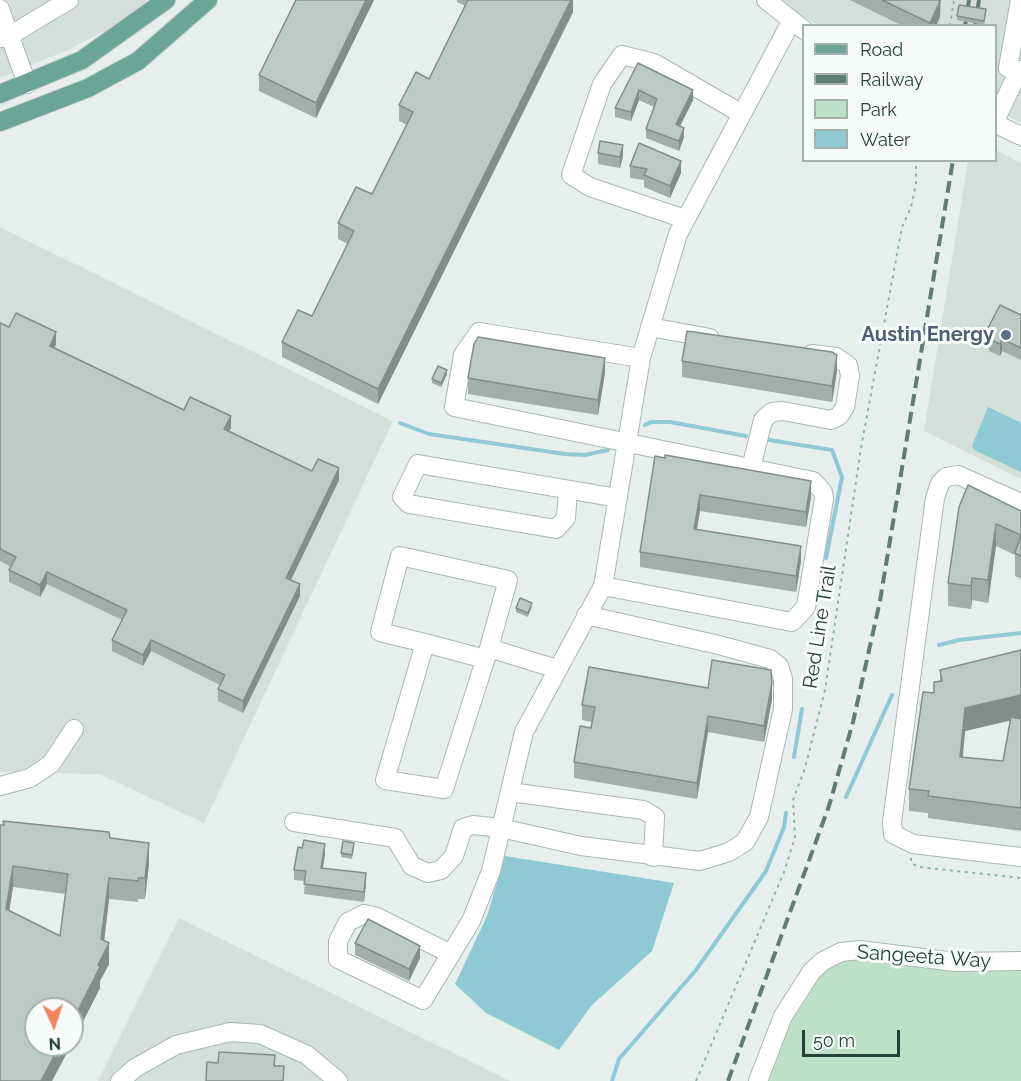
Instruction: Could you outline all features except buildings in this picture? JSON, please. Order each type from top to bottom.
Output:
[{"type":"main road","points":[[0,94],[82,60],[166,0]]},
{"type":"main road","points":[[2,116],[38,109],[88,88],[138,61],[208,0]]},
{"type":"main road","points":[[27,84],[38,109]]},
{"type":"street","points":[[5,37],[69,0]]},
{"type":"street","points":[[451,954],[377,917],[364,914],[348,922],[338,941],[338,959],[423,1000],[451,954],[471,921],[491,872],[524,732],[603,586],[641,358],[678,234],[742,114],[797,26],[766,0]]},
{"type":"street","points":[[997,117],[1020,70],[1008,68],[1020,0]]},
{"type":"street","points":[[0,9],[5,37],[27,84]]},
{"type":"street","points":[[685,219],[590,187],[571,175],[602,84],[622,55],[654,63],[742,114]]},
{"type":"street","points":[[997,124],[1021,136]]},
{"type":"street","points":[[650,327],[732,341]]},
{"type":"street","points":[[603,586],[792,622],[799,618],[806,607],[824,499],[823,492],[813,481],[454,407],[463,355],[479,332],[641,358]]},
{"type":"street","points":[[751,468],[763,420],[772,412],[783,411],[831,420],[839,416],[845,407],[850,376],[848,365],[836,357],[790,350]]},
{"type":"street","points":[[568,490],[566,518],[556,529],[409,504],[402,497],[418,464],[618,498]]},
{"type":"street","points":[[1021,503],[958,475],[946,477],[937,492],[892,822],[893,834],[913,843],[1021,857]]},
{"type":"street","points":[[425,644],[385,780],[444,789],[487,653],[508,580],[400,556],[380,632],[425,644],[487,653],[557,669]]},
{"type":"street","points":[[294,822],[395,838],[412,866],[428,873],[441,870],[454,856],[463,828],[473,825],[501,828],[581,846],[653,857],[700,861],[729,852],[745,842],[759,817],[783,709],[783,679],[779,666],[770,659],[586,615]]},
{"type":"street","points":[[0,786],[30,778],[51,764],[74,729]]},
{"type":"street","points":[[510,792],[643,810],[655,817],[653,857]]},
{"type":"street","name":"Sangeeta Way","points":[[758,1081],[783,1016],[812,971],[823,961],[841,952],[860,950],[956,962],[1021,961]]},
{"type":"street","points":[[120,1081],[135,1068],[176,1045],[230,1032],[260,1034],[307,1055],[320,1074],[338,1081]]},
{"type":"path","points":[[950,24],[954,0]]},
{"type":"path","name":"Red Line Trail","points":[[696,1081],[783,872],[795,837],[793,800],[805,768],[825,690],[861,448],[902,227],[911,207],[916,184],[916,162]]},
{"type":"path","points":[[911,854],[911,863],[919,867],[1021,878]]},
{"type":"shaded area","points":[[0,0],[147,0],[128,18],[70,49],[0,78]]},
{"type":"shaded area","points":[[783,0],[1021,0],[1021,123],[997,111],[997,24],[817,24],[804,18]]},
{"type":"shaded area","points":[[997,151],[1021,163],[1021,479],[924,431],[968,162],[997,162]]},
{"type":"shaded area","points":[[0,227],[393,421],[204,823],[99,774],[0,772]]},
{"type":"shaded area","points":[[179,918],[510,1081],[98,1081]]},
{"type":"green space","points":[[839,955],[1021,967],[1021,1081],[766,1081],[801,986]]},
{"type":"water","points":[[988,407],[1021,423],[1021,472],[974,450],[972,446]]},
{"type":"water","points":[[505,856],[674,883],[652,951],[592,1005],[559,1050],[486,1013],[455,984],[487,916]]},
{"type":"waterway","points":[[645,425],[651,422],[670,422],[746,436]]},
{"type":"waterway","points":[[400,423],[429,434],[565,454],[585,455],[608,450]]},
{"type":"waterway","points":[[769,440],[832,450],[842,477],[826,558]]},
{"type":"waterway","points":[[939,645],[959,640],[1021,633]]},
{"type":"waterway","points":[[846,797],[892,695]]},
{"type":"waterway","points":[[794,757],[802,709]]},
{"type":"waterway","points":[[612,1081],[619,1059],[696,970],[766,871],[784,827],[786,813]]},
{"type":"railway","points":[[965,24],[969,0]]},
{"type":"railway","points":[[975,24],[979,0]]},
{"type":"railway","points":[[728,1081],[829,806],[853,722],[880,601],[953,162]]},
{"type":"place","name":"Austin Energy","points":[[1006,335]]}]
